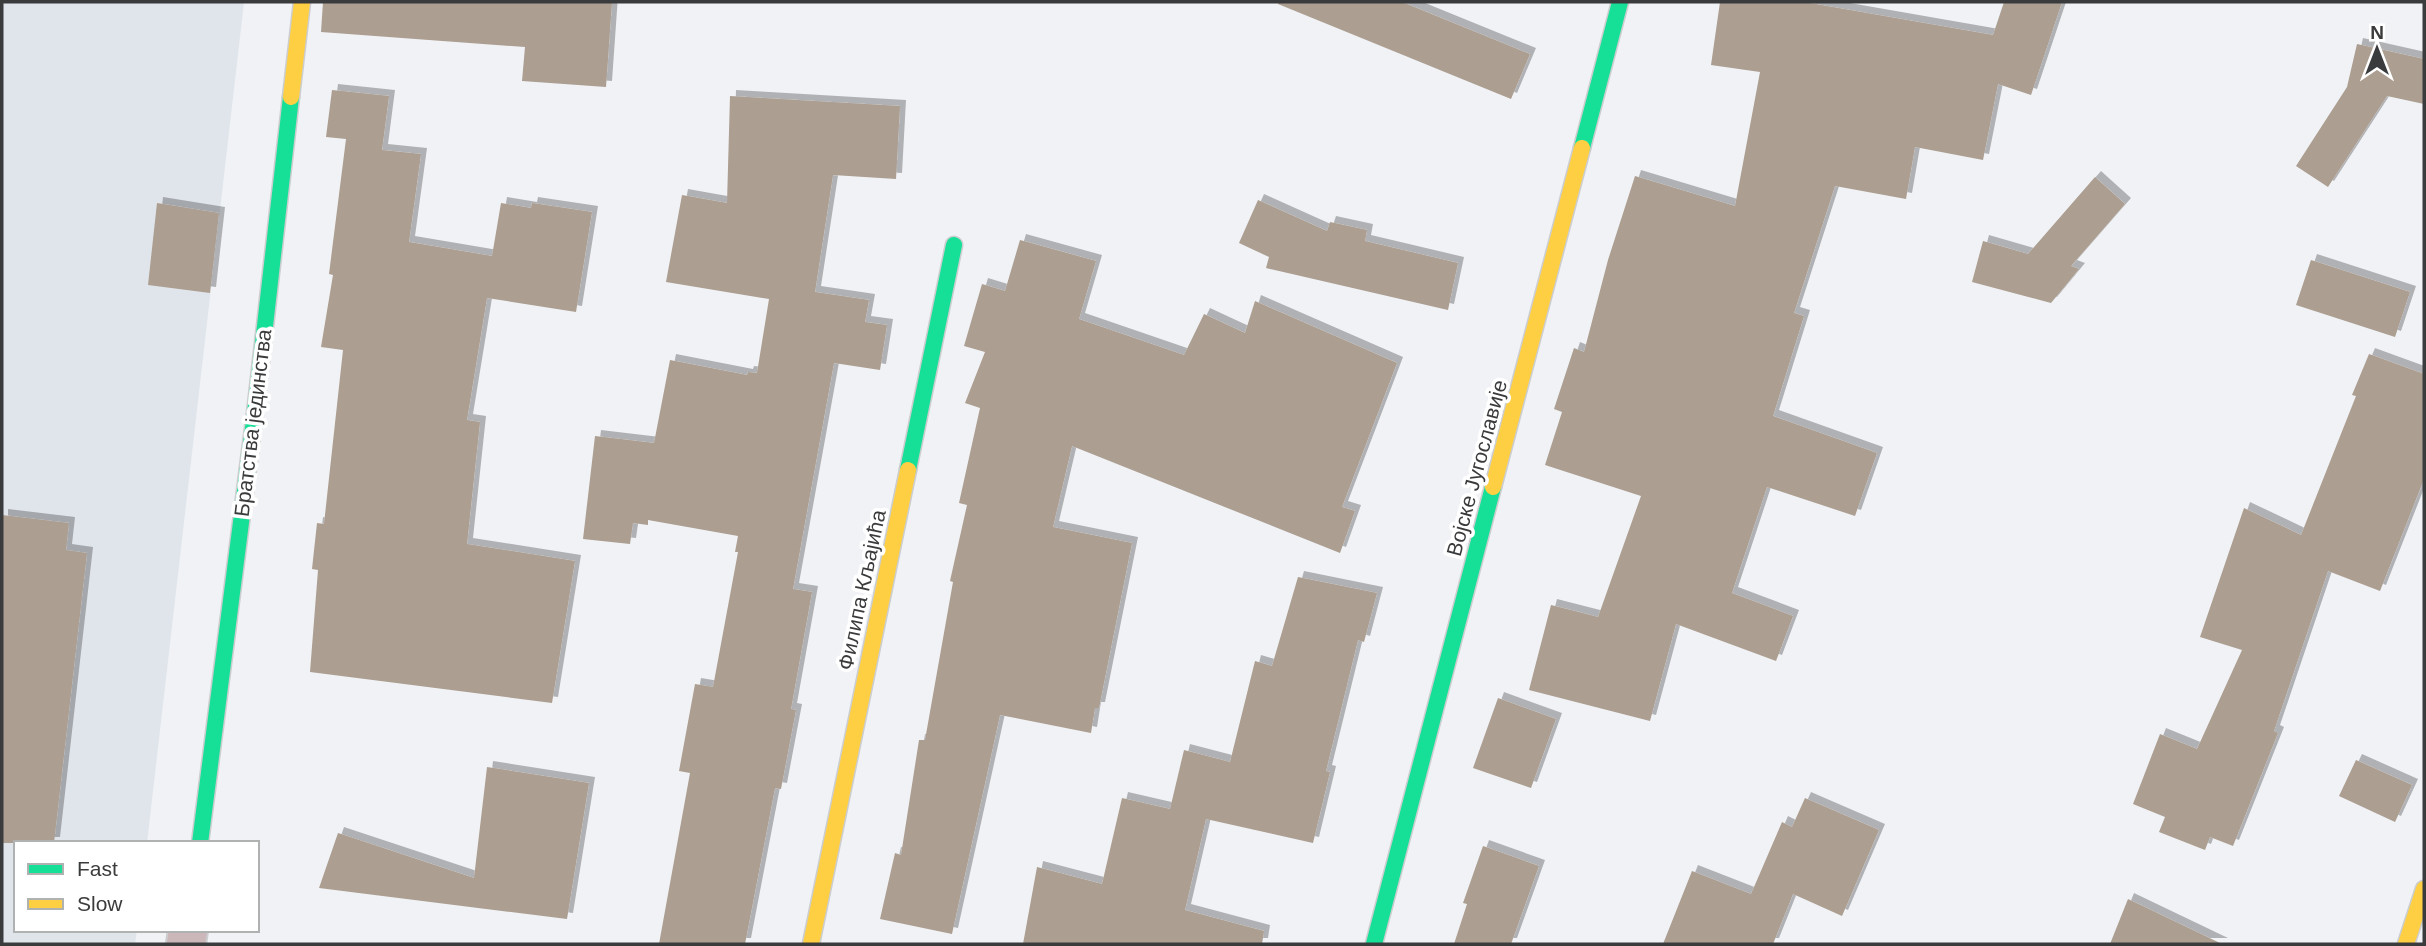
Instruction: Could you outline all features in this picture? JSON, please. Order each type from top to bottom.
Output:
[{"type":"street","name":"Братства јединства","points":[[200,841],[256,405],[302,2]]},
{"type":"street","name":"Војске Југославије","points":[[1374,944],[1620,2]]},
{"type":"street","name":"Филипа Кљајића","points":[[811,944],[954,245]]},
{"type":"street","points":[[2406,944],[2424,889]]},
{"type":"shaded area","points":[[2,2],[244,2],[147,841],[14,841],[14,932],[137,932],[135,944],[2,944]]},
{"type":"building","points":[[323,2],[612,2],[606,87],[522,81],[525,47],[321,32]]},
{"type":"building","points":[[1278,2],[1402,2],[1530,54],[1511,99]]},
{"type":"building","points":[[1720,2],[1804,2],[1993,35],[2004,2],[2062,2],[2031,95],[1998,84],[1983,160],[1915,147],[1906,199],[1835,186],[1794,313],[1804,316],[1773,416],[1877,453],[1855,516],[1767,487],[1732,593],[1793,616],[1776,661],[1676,624],[1650,721],[1529,690],[1551,605],[1598,617],[1641,496],[1545,465],[1562,412],[1554,409],[1574,348],[1584,352],[1608,260],[1635,176],[1735,206],[1760,72],[1711,65]]},
{"type":"building","points":[[2357,44],[2424,59],[2424,104],[2387,96],[2328,187],[2296,166],[2347,87]]},
{"type":"building","points":[[332,90],[389,96],[382,150],[421,154],[409,242],[492,256],[501,203],[531,208],[532,203],[592,212],[576,312],[487,298],[467,420],[480,422],[467,544],[575,561],[552,703],[310,672],[318,570],[312,569],[317,523],[324,524],[343,350],[321,347],[333,275],[329,274],[346,139],[326,137]]},
{"type":"building","points":[[730,96],[900,106],[896,179],[833,175],[815,292],[869,300],[865,322],[887,325],[880,370],[834,363],[793,589],[812,592],[791,709],[796,710],[781,789],[775,788],[745,944],[659,944],[690,773],[679,771],[695,684],[713,687],[738,552],[735,552],[738,536],[648,520],[648,525],[633,523],[630,544],[583,539],[595,436],[654,443],[670,360],[747,375],[748,372],[757,373],[769,299],[666,282],[682,195],[727,203]]},
{"type":"building","points":[[2095,177],[2125,204],[2071,266],[2079,269],[2051,303],[1972,282],[1983,241],[2028,254]]},
{"type":"building","points":[[1258,200],[1327,231],[1330,222],[1367,230],[1365,241],[1458,263],[1448,310],[1266,268],[1269,257],[1239,243]]},
{"type":"building","points":[[157,203],[219,213],[210,293],[148,285]]},
{"type":"building","points":[[1020,240],[1096,261],[1079,319],[1184,355],[1204,314],[1245,333],[1255,301],[1397,363],[1342,507],[1355,511],[1340,553],[1072,446],[1053,527],[1132,543],[1099,708],[1095,708],[1091,733],[1000,715],[952,934],[880,919],[895,853],[901,855],[919,740],[925,740],[953,582],[950,581],[967,505],[959,503],[980,408],[965,403],[985,352],[964,346],[982,284],[1005,291]]},
{"type":"building","points":[[2311,260],[2410,292],[2395,337],[2296,305]]},
{"type":"building","points":[[2369,354],[2424,374],[2424,479],[2380,591],[2328,571],[2274,731],[2278,733],[2233,846],[2210,837],[2205,850],[2159,832],[2165,817],[2133,804],[2160,734],[2197,749],[2242,650],[2200,637],[2244,508],[2301,535],[2356,396],[2352,395]]},
{"type":"building","points":[[2,515],[69,523],[66,550],[87,553],[54,841],[2,843]]},
{"type":"building","points":[[1298,577],[1377,593],[1364,642],[1358,640],[1326,771],[1330,772],[1313,843],[1206,819],[1185,910],[1264,931],[1262,944],[1023,944],[1037,867],[1102,884],[1122,798],[1170,809],[1184,750],[1230,762],[1255,661],[1272,666]]},
{"type":"building","points":[[1498,698],[1556,719],[1531,788],[1473,768]]},
{"type":"building","points":[[2356,760],[2412,785],[2395,822],[2339,796]]},
{"type":"building","points":[[487,767],[589,783],[567,919],[319,888],[338,833],[474,878]]},
{"type":"building","points":[[1805,798],[1879,830],[1842,916],[1793,894],[1773,944],[1663,944],[1692,871],[1751,894],[1782,822],[1792,827]]},
{"type":"building","points":[[1483,846],[1539,866],[1511,944],[1454,944],[1467,904],[1463,903]]},
{"type":"building","points":[[2128,899],[2222,944],[2110,944]]},
{"type":"traffic: fast","points":[[1582,148],[1620,2]]},
{"type":"traffic: fast","points":[[200,841],[256,405],[291,97]]},
{"type":"traffic: fast","points":[[908,470],[954,245]]},
{"type":"traffic: fast","points":[[1374,944],[1493,487]]},
{"type":"traffic: slow","points":[[291,97],[302,2]]},
{"type":"traffic: slow","points":[[1493,487],[1582,148]]},
{"type":"traffic: slow","points":[[811,944],[908,470]]},
{"type":"traffic: slow","points":[[2406,944],[2424,889]]}]
